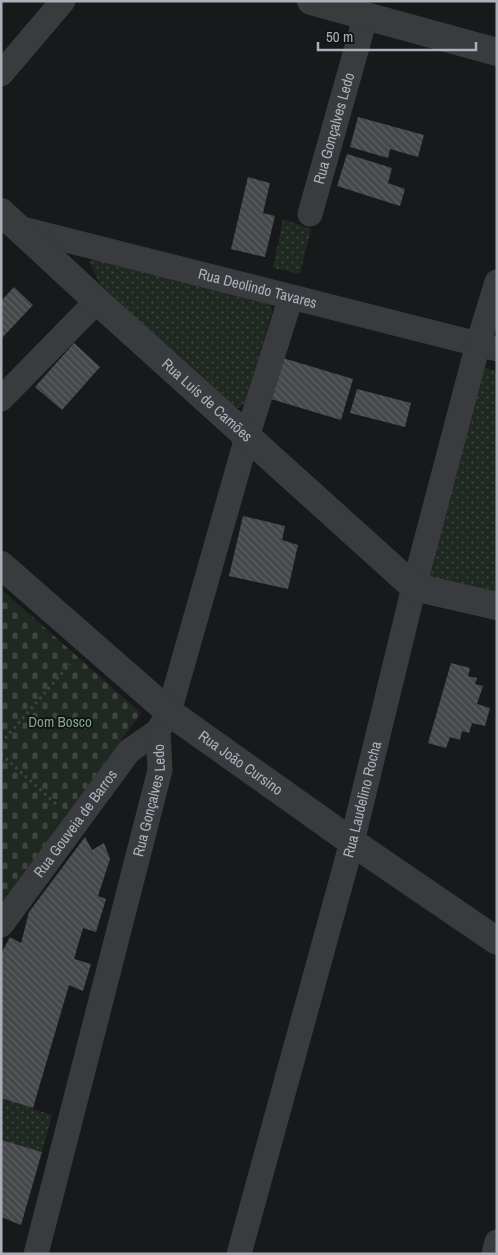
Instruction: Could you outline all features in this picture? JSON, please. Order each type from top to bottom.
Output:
[{"type":"street","points":[[1,74],[63,1]]},
{"type":"street","points":[[311,1],[497,52]]},
{"type":"street","name":"Rua Gonçalves Ledo","points":[[310,214],[366,15]]},
{"type":"street","name":"Rua Deolindo Tavares","points":[[10,220],[291,297],[487,346]]},
{"type":"street","name":"Rua Luís de Camões","points":[[10,220],[414,587]]},
{"type":"street","name":"Rua Laudelino Rocha","points":[[239,1254],[352,842],[414,587],[487,346],[497,282]]},
{"type":"street","name":"Rua Gonçalves Ledo","points":[[36,1254],[160,770],[164,721],[247,437],[291,297]]},
{"type":"street","points":[[1,399],[97,301]]},
{"type":"street","name":"Rua João Cursino","points":[[1,565],[164,721],[352,842],[497,942]]},
{"type":"street","points":[[414,587],[497,606]]},
{"type":"street","name":"Rua Gouveia de Barros","points":[[1,925],[129,751],[164,721]]},
{"type":"street","points":[[494,1254],[497,1242]]},
{"type":"path","points":[[1,742],[70,664]]},
{"type":"path","points":[[1,754],[57,806]]},
{"type":"green space","points":[[283,219],[311,229],[300,274],[273,268]]},
{"type":"green space","points":[[94,258],[271,304],[272,312],[245,403],[239,408],[229,405],[100,284],[89,262]]},
{"type":"green space","points":[[481,367],[497,371],[497,603],[427,585]]},
{"type":"green space","name":"Dom Bosco","points":[[1,589],[141,713],[1,906]]},
{"type":"green space","points":[[1,1098],[52,1115],[42,1152],[1,1141]]},
{"type":"building","points":[[358,117],[424,135],[418,157],[390,149],[388,158],[350,147]]},
{"type":"building","points":[[347,154],[392,168],[388,183],[405,189],[400,206],[337,186]]},
{"type":"building","points":[[248,177],[270,183],[263,213],[275,216],[265,257],[231,249]]},
{"type":"building","points":[[14,287],[33,305],[1,339],[1,301]]},
{"type":"building","points":[[74,343],[100,367],[62,410],[35,387]]},
{"type":"building","points":[[283,358],[353,379],[341,420],[271,399]]},
{"type":"building","points":[[357,389],[411,403],[405,427],[350,413]]},
{"type":"building","points":[[243,516],[285,526],[282,540],[298,545],[288,589],[229,576]]},
{"type":"building","points":[[451,663],[470,668],[468,676],[477,678],[475,684],[483,686],[477,704],[490,708],[485,726],[472,723],[469,733],[462,731],[460,740],[450,737],[446,748],[428,743]]},
{"type":"building","points":[[85,837],[92,850],[104,843],[110,859],[98,896],[106,899],[96,932],[83,928],[74,959],[91,964],[83,991],[69,985],[33,1108],[1,1098],[1,954],[10,937],[21,943],[29,912]]},
{"type":"building","points":[[1,1140],[42,1152],[21,1225],[1,1217]]}]
